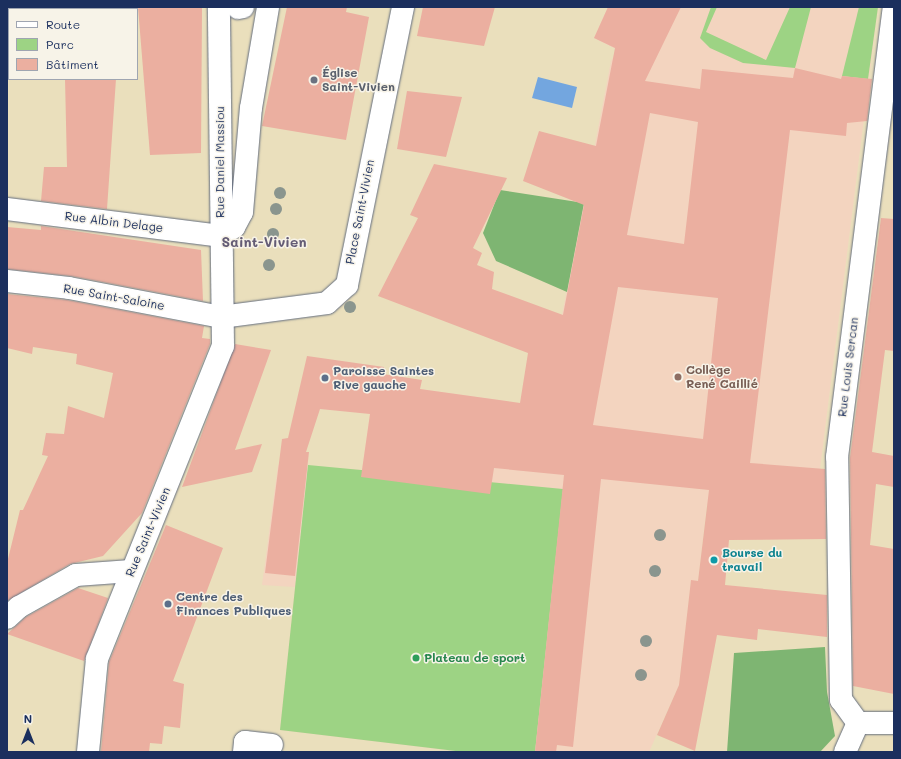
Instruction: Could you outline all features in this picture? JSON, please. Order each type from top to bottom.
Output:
[{"type":"street","name":"Rue Daniel Massiou","points":[[221,317],[220,236],[233,7]]},
{"type":"street","points":[[220,236],[234,227],[242,212],[251,108],[268,7]]},
{"type":"street","name":"Place Saint-Vivien","points":[[221,317],[327,304],[347,285],[403,7]]},
{"type":"street","name":"Rue Louis Sercan","points":[[858,723],[841,700],[837,457],[894,7]]},
{"type":"street","name":"Rue Albin Delage","points":[[7,209],[220,236]]},
{"type":"street","name":"Rue Saint-Saloine","points":[[7,281],[69,288],[221,317]]},
{"type":"street","name":"Rue Saint-Vivien","points":[[88,752],[97,659],[131,571],[223,346],[221,317]]},
{"type":"street","points":[[7,618],[19,607],[76,575],[131,571]]},
{"type":"street","points":[[845,752],[858,723],[894,723]]},
{"type":"street","points":[[244,752],[245,742],[272,745]]},
{"type":"shaded area","name":"Collège René Caillié","points":[[608,7],[878,7],[820,469],[728,506],[707,504],[698,581],[691,581],[679,685],[649,752],[464,752],[280,730],[295,587],[262,585],[278,465],[362,470],[370,414],[420,389],[505,401],[503,419],[519,420],[562,315],[611,61],[618,50],[594,38]]},
{"type":"green space","points":[[711,7],[717,7],[706,32],[766,60],[790,7],[811,7],[795,68],[743,63],[710,48],[700,38]]},
{"type":"green space","points":[[859,7],[878,7],[868,79],[842,76]]},
{"type":"green space","points":[[500,190],[584,203],[567,292],[496,261],[483,233]]},
{"type":"green space","name":"Plateau de sport","points":[[308,465],[563,489],[535,752],[464,752],[280,730]]},
{"type":"green space","points":[[825,647],[827,692],[835,736],[820,752],[727,752],[734,653]]},
{"type":"water","points":[[538,77],[577,87],[572,108],[532,98]]},
{"type":"building","points":[[138,7],[202,7],[201,153],[150,155]]},
{"type":"building","name":"Église Saint-Vivien","points":[[287,7],[347,7],[346,12],[369,17],[346,140],[262,126]]},
{"type":"building","points":[[423,7],[495,7],[484,46],[417,36]]},
{"type":"building","points":[[608,7],[681,7],[645,81],[700,89],[702,69],[793,78],[795,68],[841,79],[842,76],[872,79],[867,121],[847,123],[846,136],[790,130],[750,463],[825,469],[826,539],[729,540],[725,585],[827,595],[827,637],[758,629],[757,640],[717,635],[695,751],[657,735],[679,685],[691,580],[698,581],[709,490],[601,479],[573,747],[557,745],[556,752],[535,752],[564,475],[494,468],[490,494],[361,477],[370,414],[320,409],[306,452],[309,452],[295,576],[265,573],[282,439],[288,438],[307,356],[384,367],[383,374],[422,380],[420,389],[520,403],[528,353],[378,296],[418,218],[410,215],[434,164],[507,178],[473,248],[482,253],[477,265],[494,272],[492,289],[563,315],[584,205],[523,181],[539,131],[596,146],[615,48],[594,38]],"holes":[[[650,113],[698,122],[684,244],[627,235]],[[618,287],[718,298],[703,439],[593,425]]]},
{"type":"building","points":[[65,80],[116,80],[107,209],[41,201],[44,167],[67,167]]},
{"type":"building","points":[[407,91],[462,97],[446,157],[397,149]]},
{"type":"building","points":[[881,218],[894,219],[894,351],[885,350],[872,452],[894,456],[894,487],[876,484],[870,545],[894,549],[894,694],[853,686],[850,458]]},
{"type":"building","points":[[41,226],[201,250],[203,301],[71,276],[7,269],[7,227],[41,230]]},
{"type":"building","points":[[7,294],[67,300],[204,326],[202,338],[210,339],[210,344],[142,513],[103,556],[70,564],[7,601],[7,563],[20,510],[23,510],[48,456],[42,455],[46,433],[64,434],[68,406],[104,418],[113,373],[76,364],[77,354],[33,347],[32,354],[7,348]]},
{"type":"building","points":[[235,344],[271,350],[235,450],[262,444],[252,472],[182,487]]},
{"type":"building","points":[[166,525],[223,548],[173,681],[184,684],[180,728],[164,726],[162,744],[150,743],[149,752],[101,752],[109,662]]},
{"type":"building","points":[[78,588],[108,598],[84,661],[7,634],[26,617]]},
{"type":"place","name":"Église Saint-Vivien","points":[[314,80]]},
{"type":"place","name":"Collège René Caillié","points":[[678,377]]},
{"type":"place","name":"Paroisse Saintes Rive gauche","points":[[325,378]]},
{"type":"place","name":"Bourse du travail","points":[[714,560]]},
{"type":"place","name":"Centre des Finances Publiques","points":[[168,604]]},
{"type":"place","name":"Plateau de sport","points":[[416,658]]},
{"type":"district","name":"Saint-Vivien","points":[[264,242]]}]
